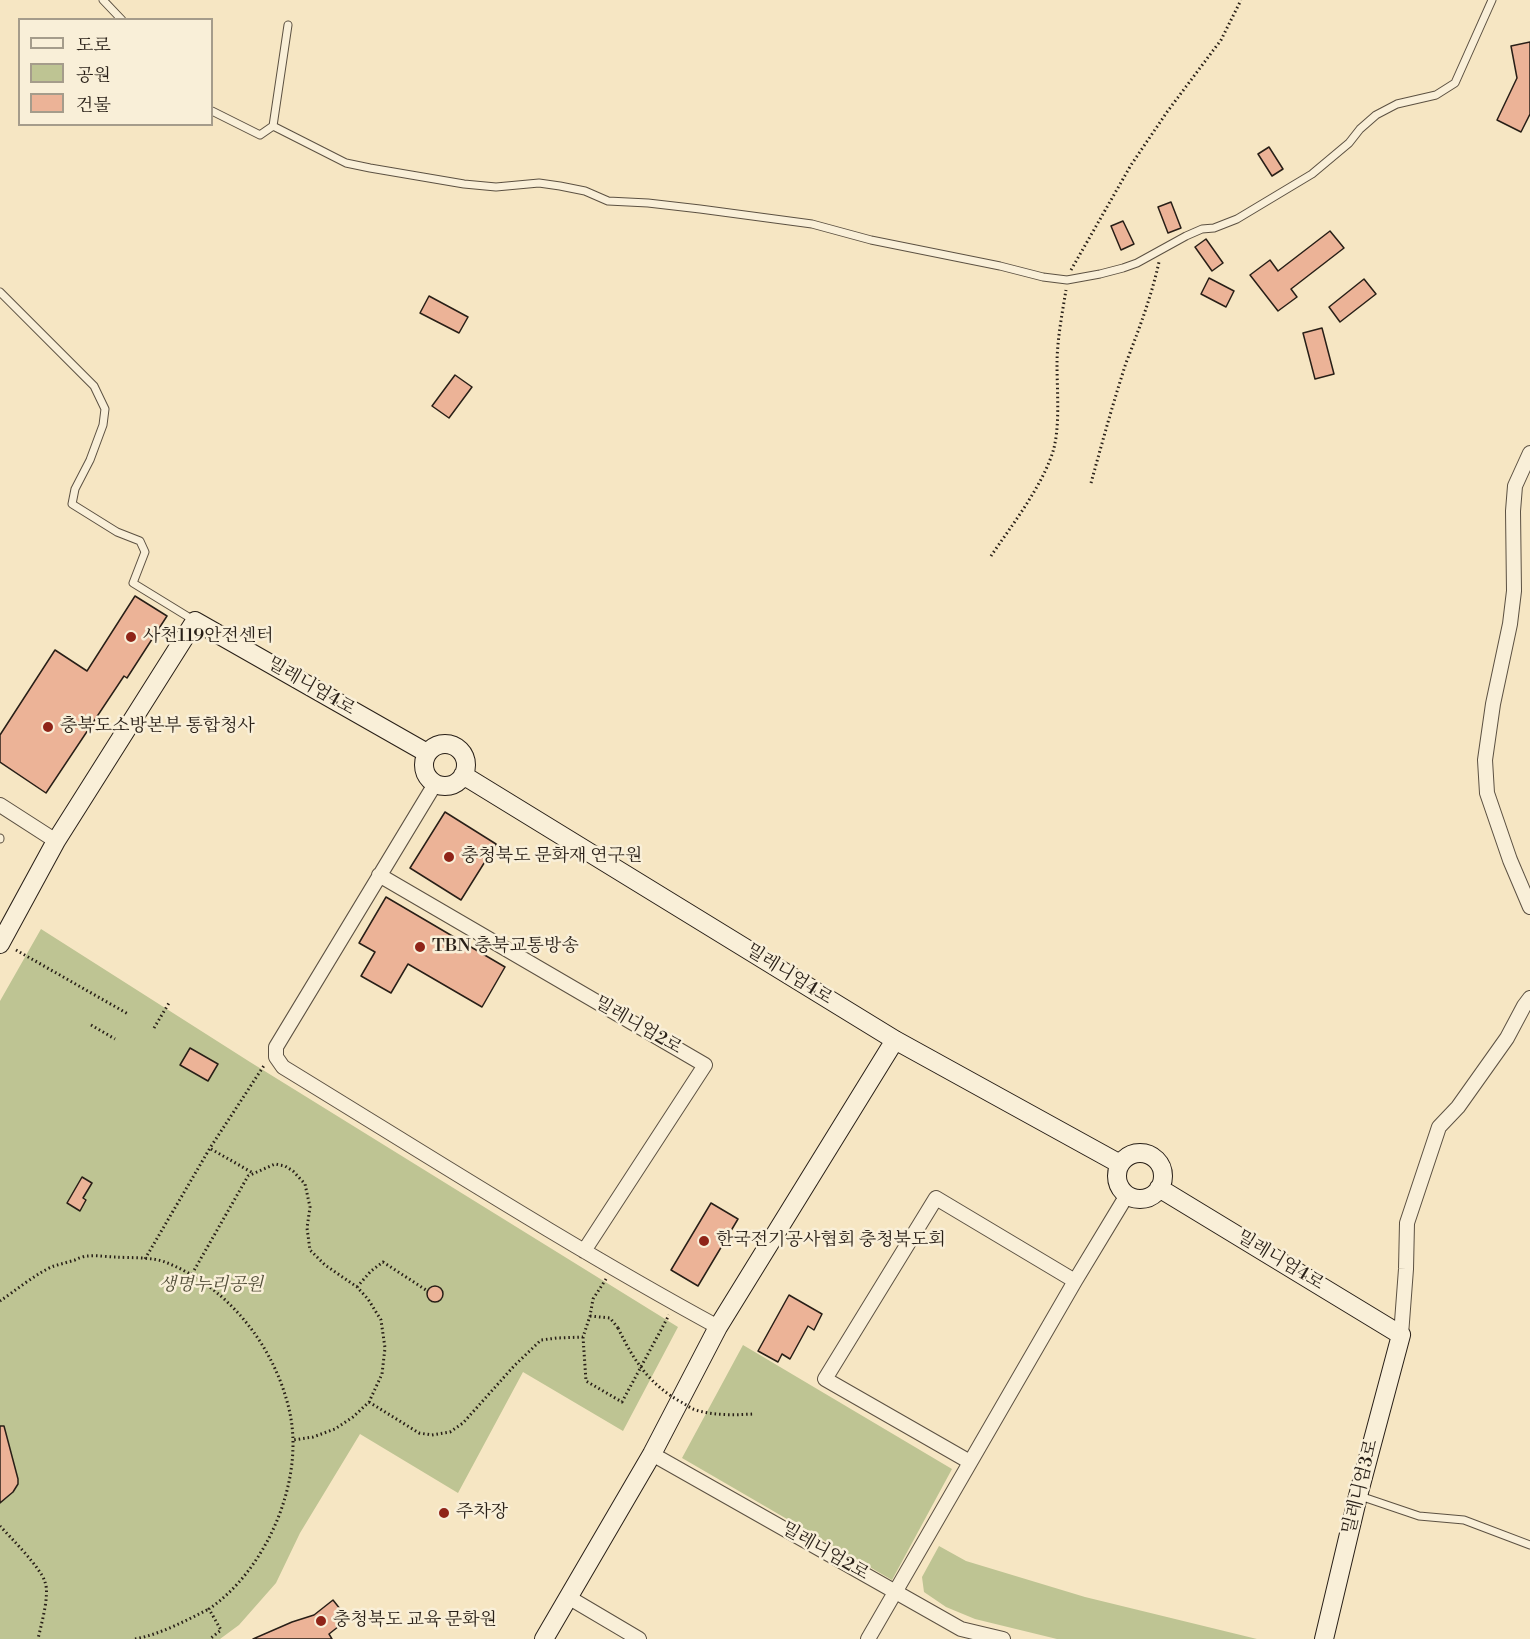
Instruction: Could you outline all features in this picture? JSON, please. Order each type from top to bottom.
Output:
[{"type":"street","points":[[1530,453],[1515,486],[1514,591],[1485,760],[1486,793],[1530,907]]},
{"type":"street","name":"밀레니엄4로","points":[[195,621],[427,753]]},
{"type":"street","points":[[1,943],[56,841],[195,621]]},
{"type":"street","points":[[437,744],[452,744],[458,747],[466,759],[463,775],[456,783],[449,786],[435,784],[429,780],[424,767],[427,753],[437,744]]},
{"type":"street","name":"밀레니엄4로","points":[[463,775],[895,1040],[1120,1164]]},
{"type":"street","points":[[435,784],[276,1047],[276,1057],[283,1067],[584,1251],[718,1327]]},
{"type":"street","points":[[0,805],[56,841]]},
{"type":"street","name":"밀레니엄2로","points":[[379,875],[705,1065],[584,1251]]},
{"type":"street","points":[[1401,1335],[1407,1223],[1438,1127],[1458,1107],[1507,1038],[1528,1003]]},
{"type":"street","points":[[544,1639],[652,1454],[718,1327],[895,1040]]},
{"type":"street","points":[[1137,1153],[1152,1156],[1158,1161],[1163,1176],[1159,1188],[1152,1196],[1146,1198],[1138,1199],[1127,1195],[1117,1181],[1116,1174],[1120,1164],[1129,1155],[1137,1153]]},
{"type":"street","name":"밀레니엄4로","points":[[1159,1188],[1401,1335]]},
{"type":"street","points":[[868,1639],[1127,1195]]},
{"type":"street","points":[[970,1462],[825,1379],[936,1198],[1075,1281]]},
{"type":"street","name":"밀레니엄3로","points":[[1324,1639],[1358,1496],[1401,1335]]},
{"type":"street","name":"밀레니엄2로","points":[[652,1454],[962,1629],[1003,1639]]},
{"type":"street","points":[[568,1597],[639,1639]]},
{"type":"lane","points":[[103,0],[120,18]]},
{"type":"lane","points":[[273,126],[346,163],[381,170],[496,187],[539,183],[585,192],[608,201],[648,203],[812,224],[871,240],[1043,277],[1067,280],[1123,268],[1202,229],[1214,228],[1237,219],[1331,160],[1376,115],[1397,104],[1436,95],[1455,82],[1492,0]]},
{"type":"lane","points":[[213,112],[260,135],[273,126],[288,25]]},
{"type":"lane","points":[[0,292],[94,386],[105,409],[103,425],[90,460],[75,489],[72,504],[117,532],[140,541],[145,552],[133,583],[195,621]]},
{"type":"lane","points":[[1358,1496],[1419,1516],[1464,1520],[1530,1545]]},
{"type":"path","points":[[1091,483],[1110,415],[1153,289],[1162,248]]},
{"type":"path","points":[[1,943],[128,1014]]},
{"type":"path","points":[[154,1028],[169,1003]]},
{"type":"path","points":[[92,1025],[115,1039]]},
{"type":"path","points":[[145,1259],[210,1148],[276,1047]]},
{"type":"path","points":[[210,1148],[253,1173]]},
{"type":"path","points":[[192,1274],[248,1176],[275,1164],[293,1171],[305,1184],[310,1207],[307,1228],[310,1250],[325,1265],[357,1287],[368,1299],[381,1320],[386,1348],[382,1374],[369,1402],[335,1429],[313,1437],[293,1440]]},
{"type":"path","points":[[0,1301],[52,1267],[88,1256],[163,1261],[192,1274],[236,1308],[261,1341],[278,1377],[289,1410],[293,1454],[285,1500],[272,1533],[251,1569],[222,1600],[176,1625],[135,1639]]},
{"type":"path","points":[[357,1287],[370,1271],[383,1262],[426,1290]]},
{"type":"path","points":[[614,1268],[593,1299],[583,1337],[586,1381],[622,1402],[675,1304]]},
{"type":"path","points":[[590,1316],[610,1318],[646,1376],[669,1395],[693,1409],[724,1415],[754,1414]]},
{"type":"path","points":[[369,1402],[419,1433],[432,1435],[450,1431],[463,1423],[514,1366],[542,1340],[583,1337]]},
{"type":"path","points":[[0,1526],[46,1582],[46,1602],[38,1639]]},
{"type":"path","points":[[209,1609],[221,1630],[210,1639]]},
{"type":"green space","name":"생명누리공원","points":[[41,929],[250,1062],[678,1327],[623,1431],[523,1372],[458,1493],[360,1434],[300,1533],[276,1583],[239,1625],[220,1639],[0,1639],[0,1001]]},
{"type":"green space","points":[[743,1345],[952,1469],[892,1580],[682,1458]]},
{"type":"green space","points":[[939,1546],[966,1561],[1085,1597],[1257,1639],[1057,1639],[975,1619],[946,1607],[924,1592],[922,1577]]},
{"type":"building","points":[[1530,42],[1530,114],[1521,132],[1497,120],[1517,78],[1511,46]]},
{"type":"building","points":[[1269,147],[1283,169],[1272,176],[1258,154]]},
{"type":"building","points":[[1171,202],[1181,228],[1168,233],[1158,207]]},
{"type":"building","points":[[1123,221],[1134,244],[1121,250],[1111,226]]},
{"type":"building","points":[[1330,231],[1344,248],[1291,289],[1297,297],[1278,311],[1250,275],[1270,260],[1278,271]]},
{"type":"building","points":[[1206,239],[1223,263],[1212,271],[1195,247]]},
{"type":"building","points":[[1209,278],[1234,291],[1226,307],[1201,294]]},
{"type":"building","points":[[1364,279],[1376,294],[1340,322],[1329,307]]},
{"type":"building","points":[[429,296],[468,317],[459,333],[420,313]]},
{"type":"building","points":[[1322,328],[1334,374],[1315,379],[1303,333]]},
{"type":"building","points":[[455,375],[472,387],[449,418],[432,406]]},
{"type":"building","name":"충북도소방본부 통합청사","points":[[135,596],[167,616],[127,678],[124,676],[46,793],[0,762],[0,735],[55,650],[87,671]]},
{"type":"building","points":[[445,812],[496,844],[461,900],[410,868]]},
{"type":"building","name":"TBN 충북교통방송","points":[[386,897],[505,967],[482,1007],[408,964],[391,993],[361,976],[375,952],[359,943]]},
{"type":"building","points":[[190,1048],[218,1064],[208,1081],[180,1065]]},
{"type":"building","points":[[82,1177],[92,1183],[83,1198],[86,1200],[80,1211],[67,1203]]},
{"type":"building","points":[[711,1203],[738,1219],[698,1286],[671,1270]]},
{"type":"building","points":[[432,1286],[438,1286],[443,1294],[441,1300],[432,1302],[427,1297],[427,1291]]},
{"type":"building","points":[[789,1295],[822,1314],[814,1330],[808,1326],[790,1359],[782,1354],[778,1362],[758,1351]]},
{"type":"building","points":[[0,1426],[4,1426],[18,1484],[13,1492],[0,1503]]},
{"type":"building","name":"충청북도 교육 문화원","points":[[333,1600],[348,1619],[329,1634],[332,1639],[253,1639],[314,1615]]},
{"type":"place","name":"사천119안전센터","points":[[131,637]]},
{"type":"place","name":"충북도소방본부 통합청사","points":[[48,727]]},
{"type":"place","name":"충청북도 문화재 연구원","points":[[449,857]]},
{"type":"place","name":"TBN 충북교통방송","points":[[420,947]]},
{"type":"place","name":"한국전기공사협회 충청북도회","points":[[704,1241]]},
{"type":"place","name":"주차장","points":[[444,1513]]},
{"type":"place","name":"충청북도 교육 문화원","points":[[321,1621]]}]
